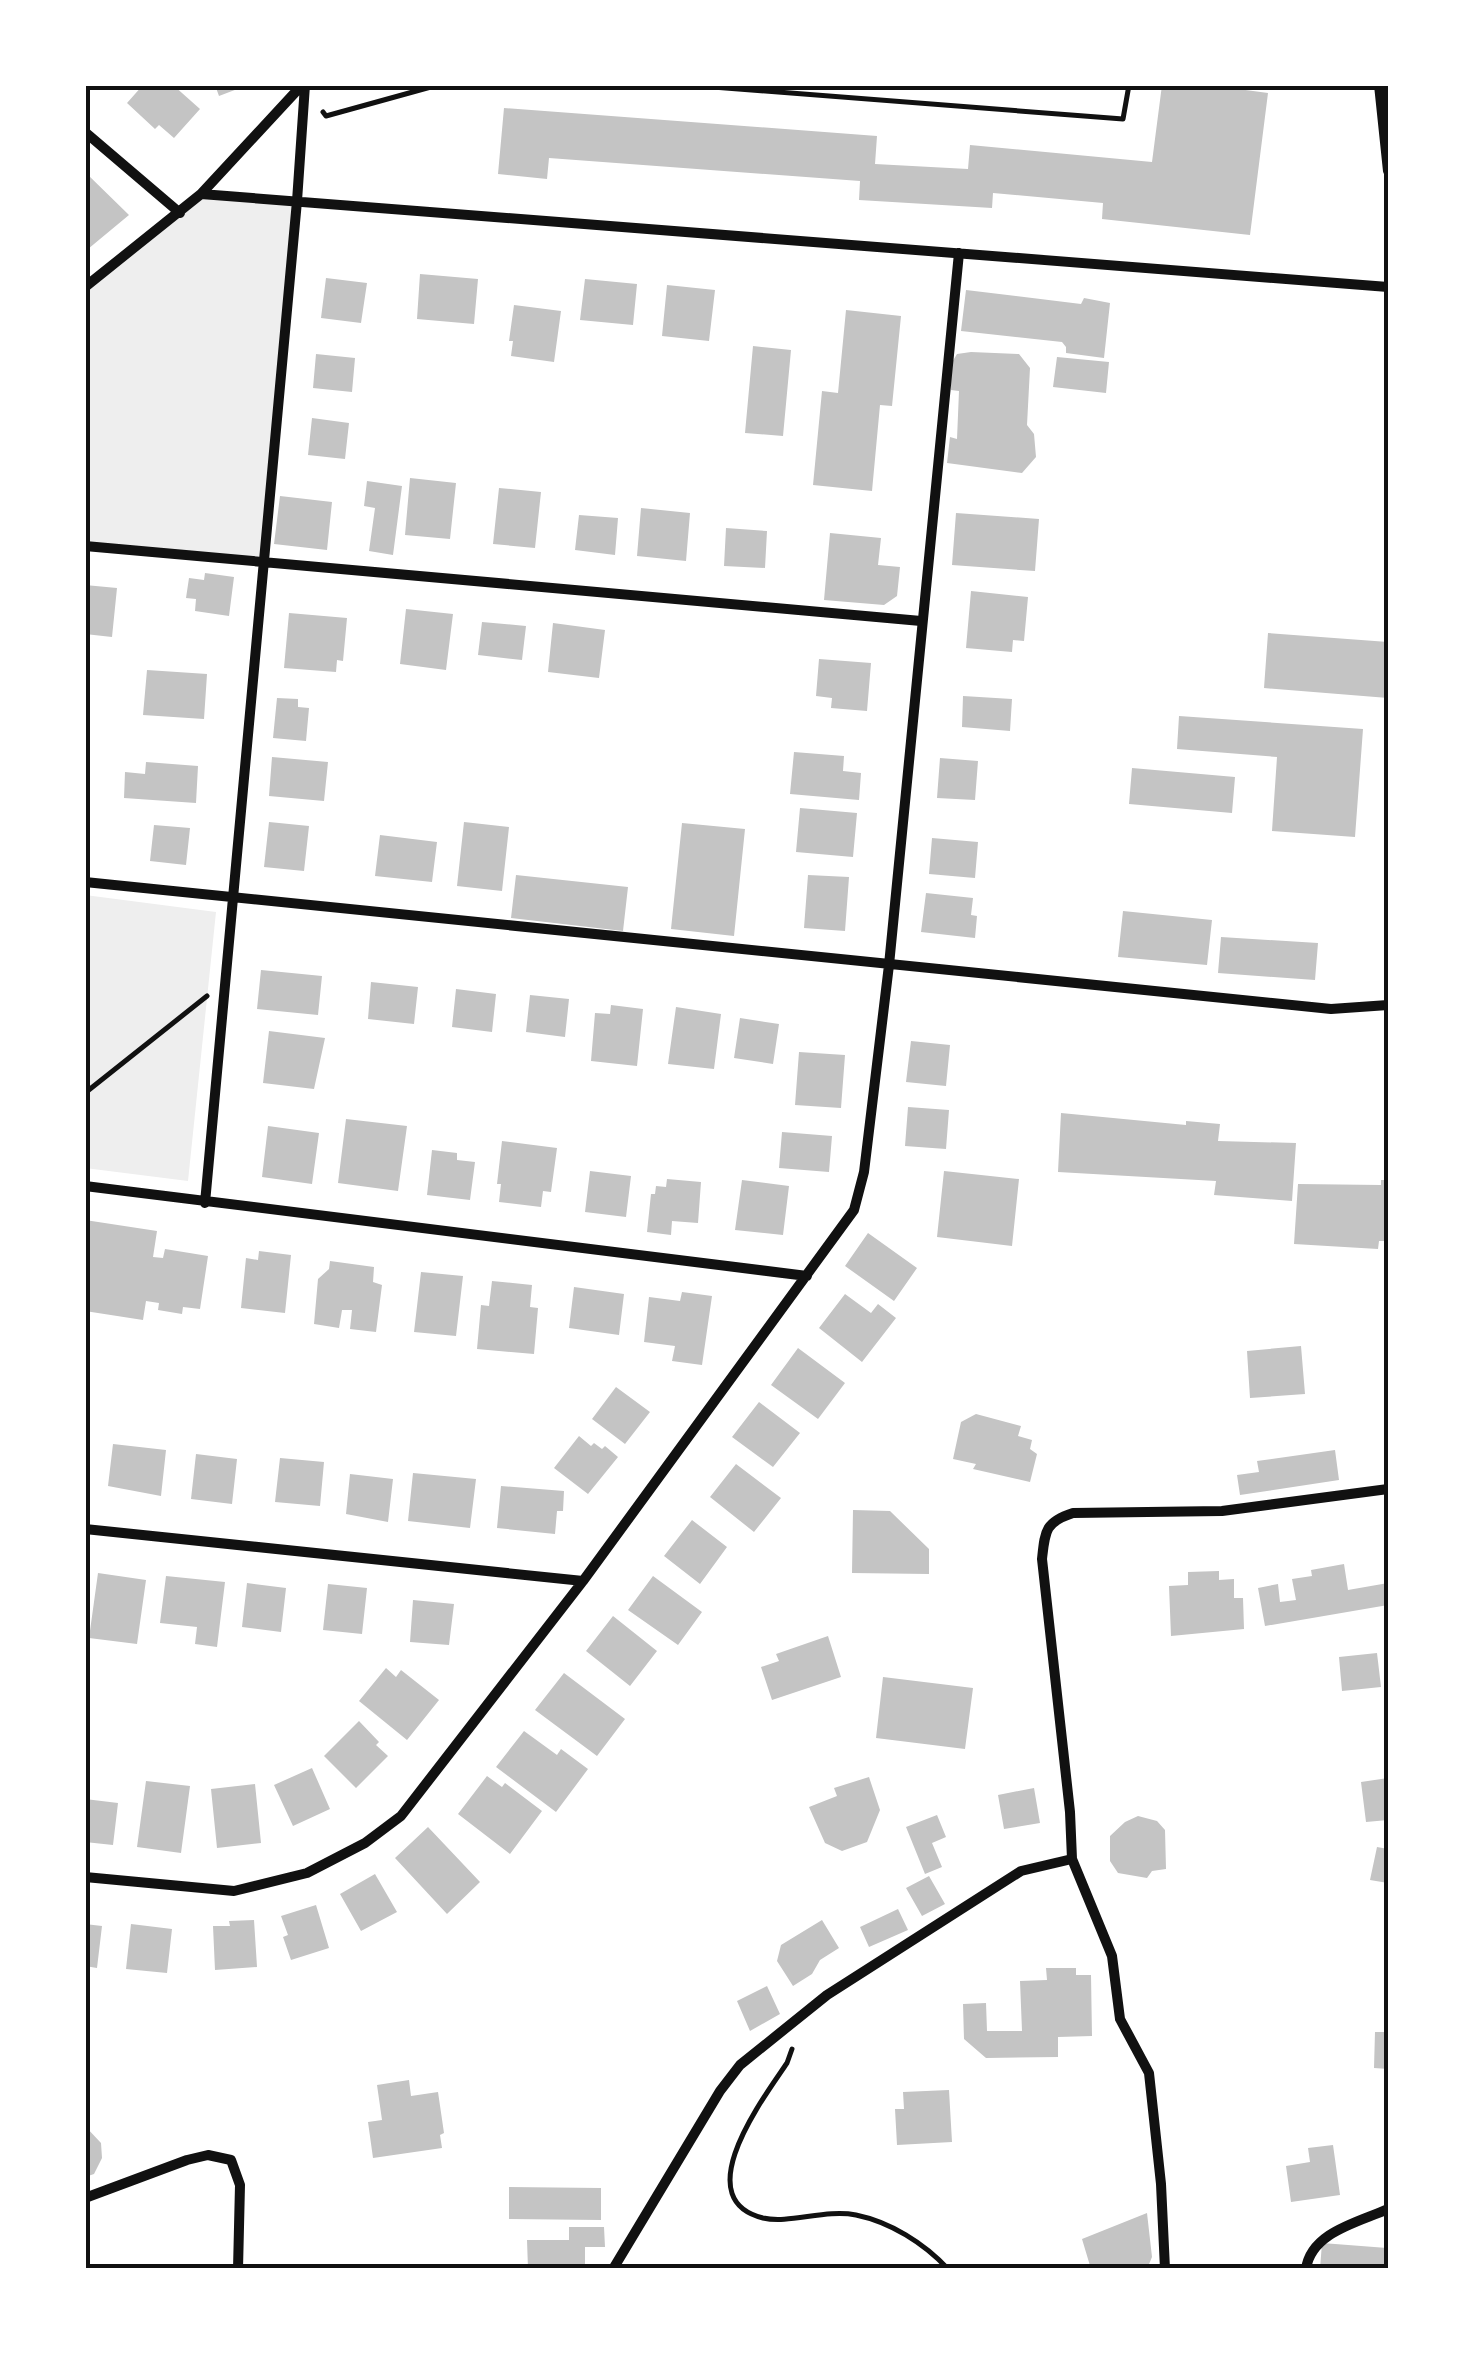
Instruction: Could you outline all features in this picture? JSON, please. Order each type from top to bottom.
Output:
[{"type":"street","points":[[85,286],[201,194],[303,85]]},
{"type":"street","points":[[205,1203],[297,201],[303,85]]},
{"type":"street","points":[[1379,85],[1388,172]]},
{"type":"street","points":[[85,132],[180,212]]},
{"type":"street","points":[[201,194],[1388,287]]},
{"type":"street","points":[[85,1877],[234,1891],[307,1873],[365,1843],[401,1816],[583,1581],[854,1210],[864,1172],[890,966],[959,253]]},
{"type":"street","points":[[85,546],[921,621]]},
{"type":"street","points":[[85,882],[1331,1008],[1388,1006]]},
{"type":"street","points":[[85,1186],[807,1276]]},
{"type":"street","points":[[1165,2269],[1149,2073],[1120,2018],[1112,1956],[1072,1860],[1042,1559],[1045,1534],[1054,1519],[1073,1513],[1222,1510],[1388,1489]]},
{"type":"street","points":[[85,1529],[583,1581]]},
{"type":"street","points":[[613,2269],[720,2090],[740,2065],[827,1995],[1006,1880],[1021,1872],[1072,1860]]},
{"type":"street","points":[[85,2198],[188,2160],[208,2155],[232,2160],[240,2186],[238,2269]]},
{"type":"street","points":[[1306,2269],[1308,2258],[1322,2238],[1388,2208]]},
{"type":"path","points":[[316,101],[326,116],[438,85]]},
{"type":"path","points":[[687,85],[1124,118],[1129,85]]},
{"type":"path","points":[[85,1093],[225,982]]},
{"type":"path","points":[[802,2017],[787,2062],[739,2139],[731,2167],[732,2191],[744,2209],[765,2218],[819,2213],[875,2220],[922,2246],[948,2269]]},
{"type":"shaded area","points":[[201,194],[297,201],[264,561],[85,546],[85,287]]},
{"type":"shaded area","points":[[85,895],[216,912],[188,1181],[85,1168]]},
{"type":"building","points":[[143,85],[173,85],[200,109],[174,138],[159,125],[155,129],[127,103]]},
{"type":"building","points":[[215,85],[239,85],[240,88],[219,96]]},
{"type":"building","points":[[1162,85],[1208,85],[1268,93],[1250,235],[1102,219],[1103,203],[993,193],[992,208],[859,200],[860,181],[549,158],[547,179],[498,174],[504,108],[877,136],[875,164],[968,169],[970,145],[1152,162]]},
{"type":"building","points":[[85,172],[129,215],[88,249],[85,245]]},
{"type":"building","points":[[420,274],[478,279],[474,324],[417,319]]},
{"type":"building","points":[[326,278],[367,283],[361,323],[321,318]]},
{"type":"building","points":[[585,279],[637,284],[633,325],[580,320]]},
{"type":"building","points":[[667,285],[715,290],[709,341],[662,336]]},
{"type":"building","points":[[966,290],[1081,304],[1084,298],[1110,303],[1104,358],[1066,353],[1062,342],[961,331]]},
{"type":"building","points":[[514,305],[561,311],[554,362],[511,356]]},
{"type":"building","points":[[846,310],[901,316],[892,406],[880,405],[872,491],[813,485],[822,391],[838,393]]},
{"type":"building","points":[[753,346],[791,350],[783,436],[745,433]]},
{"type":"building","points":[[316,354],[355,358],[352,392],[313,388]]},
{"type":"building","points":[[957,354],[1019,354],[1030,368],[1027,425],[1034,434],[1036,457],[1022,473],[947,463],[950,437],[957,439],[959,391],[951,390],[951,364]]},
{"type":"building","points":[[1057,357],[1109,362],[1106,393],[1053,387]]},
{"type":"building","points":[[312,418],[349,423],[345,459],[308,455]]},
{"type":"building","points":[[410,478],[456,483],[450,539],[405,535]]},
{"type":"building","points":[[367,481],[402,486],[393,555],[369,551],[375,508],[364,506]]},
{"type":"building","points":[[499,488],[541,492],[535,548],[493,544]]},
{"type":"building","points":[[280,496],[332,502],[327,550],[274,544]]},
{"type":"building","points":[[641,508],[690,513],[686,561],[637,556]]},
{"type":"building","points":[[956,513],[1039,519],[1035,571],[952,565]]},
{"type":"building","points":[[579,515],[618,518],[615,555],[575,550]]},
{"type":"building","points":[[726,528],[767,531],[765,568],[724,566]]},
{"type":"building","points":[[830,533],[881,538],[878,565],[900,567],[897,596],[884,605],[824,600]]},
{"type":"building","points":[[205,573],[234,577],[229,616],[195,611],[196,599],[186,598],[189,578],[204,580]]},
{"type":"building","points":[[85,585],[117,588],[112,637],[85,634]]},
{"type":"building","points":[[971,591],[1028,597],[1024,641],[1013,640],[1012,652],[966,648]]},
{"type":"building","points":[[406,609],[453,614],[446,670],[400,664]]},
{"type":"building","points":[[289,613],[347,618],[343,661],[337,660],[336,672],[284,668]]},
{"type":"building","points":[[482,622],[526,626],[522,660],[478,655]]},
{"type":"building","points":[[553,623],[605,630],[599,678],[548,672]]},
{"type":"building","points":[[1268,633],[1388,642],[1388,698],[1264,688]]},
{"type":"building","points":[[819,659],[871,663],[867,711],[831,708],[832,698],[816,696]]},
{"type":"building","points":[[147,670],[207,674],[204,719],[143,715]]},
{"type":"building","points":[[963,696],[1012,699],[1010,731],[962,727]]},
{"type":"building","points":[[277,698],[298,699],[298,707],[309,708],[306,741],[273,738]]},
{"type":"building","points":[[1179,716],[1363,729],[1355,837],[1272,831],[1277,757],[1177,749]]},
{"type":"building","points":[[794,752],[844,756],[843,771],[861,773],[859,800],[790,794]]},
{"type":"building","points":[[272,757],[328,762],[324,801],[269,796]]},
{"type":"building","points":[[940,758],[978,761],[975,800],[937,798]]},
{"type":"building","points":[[146,762],[198,766],[196,803],[124,798],[125,772],[145,774]]},
{"type":"building","points":[[1132,768],[1235,777],[1232,813],[1129,804]]},
{"type":"building","points":[[800,808],[857,813],[853,857],[796,852]]},
{"type":"building","points":[[269,822],[309,826],[304,871],[264,867]]},
{"type":"building","points":[[464,822],[509,827],[502,891],[457,886]]},
{"type":"building","points":[[682,823],[745,829],[734,936],[671,929]]},
{"type":"building","points":[[154,825],[190,828],[186,865],[150,861]]},
{"type":"building","points":[[380,835],[437,842],[432,882],[375,876]]},
{"type":"building","points":[[932,838],[978,842],[975,878],[929,874]]},
{"type":"building","points":[[516,875],[628,887],[623,931],[511,918]]},
{"type":"building","points":[[808,875],[849,877],[845,931],[804,928]]},
{"type":"building","points":[[926,893],[973,898],[971,915],[977,916],[975,938],[921,932]]},
{"type":"building","points":[[1123,911],[1212,920],[1207,965],[1118,957]]},
{"type":"building","points":[[1221,937],[1318,943],[1315,980],[1218,973]]},
{"type":"building","points":[[261,970],[322,976],[318,1015],[257,1009]]},
{"type":"building","points":[[371,982],[418,987],[414,1024],[368,1019]]},
{"type":"building","points":[[456,989],[496,994],[492,1032],[452,1027]]},
{"type":"building","points":[[530,995],[569,999],[565,1037],[526,1032]]},
{"type":"building","points":[[611,1005],[643,1009],[637,1066],[591,1061],[595,1013],[610,1014]]},
{"type":"building","points":[[676,1007],[721,1014],[714,1069],[668,1064]]},
{"type":"building","points":[[740,1018],[779,1024],[773,1064],[734,1058]]},
{"type":"building","points":[[269,1031],[325,1038],[314,1089],[263,1083]]},
{"type":"building","points":[[911,1041],[950,1045],[946,1086],[906,1082]]},
{"type":"building","points":[[799,1052],[845,1055],[841,1108],[795,1105]]},
{"type":"building","points":[[908,1107],[949,1110],[946,1149],[905,1146]]},
{"type":"building","points":[[1061,1113],[1186,1125],[1186,1121],[1220,1124],[1218,1141],[1296,1143],[1292,1201],[1214,1195],[1216,1181],[1058,1172]]},
{"type":"building","points":[[346,1119],[407,1126],[398,1191],[338,1183]]},
{"type":"building","points":[[268,1126],[319,1133],[312,1184],[262,1177]]},
{"type":"building","points":[[782,1132],[832,1136],[829,1172],[779,1168]]},
{"type":"building","points":[[502,1141],[557,1148],[551,1192],[543,1191],[541,1207],[499,1202]]},
{"type":"building","points":[[432,1150],[457,1153],[457,1160],[475,1162],[470,1200],[427,1195]]},
{"type":"building","points":[[590,1171],[631,1176],[626,1217],[585,1212]]},
{"type":"building","points":[[944,1171],[1019,1179],[1012,1246],[937,1237]]},
{"type":"building","points":[[667,1179],[701,1182],[698,1223],[672,1221],[671,1235],[647,1232],[651,1194],[655,1194],[656,1186],[666,1187]]},
{"type":"building","points":[[742,1180],[789,1186],[783,1235],[735,1230]]},
{"type":"building","points":[[1381,1180],[1388,1180],[1388,1241],[1379,1241],[1378,1249],[1294,1244],[1298,1184],[1381,1185]]},
{"type":"building","points":[[85,1220],[157,1231],[153,1257],[163,1258],[165,1249],[208,1256],[200,1309],[183,1307],[182,1314],[158,1310],[159,1303],[146,1301],[143,1320],[85,1311]]},
{"type":"building","points":[[868,1233],[917,1268],[894,1301],[845,1266]]},
{"type":"building","points":[[259,1251],[291,1255],[285,1313],[241,1308],[246,1258],[258,1260]]},
{"type":"building","points":[[330,1261],[374,1267],[373,1282],[382,1285],[376,1332],[350,1329],[352,1310],[342,1310],[339,1328],[314,1324],[318,1279],[329,1269]]},
{"type":"building","points":[[421,1272],[463,1276],[456,1336],[414,1332]]},
{"type":"building","points":[[492,1281],[532,1285],[530,1307],[538,1308],[534,1354],[477,1349],[481,1305],[489,1306]]},
{"type":"building","points":[[574,1287],[624,1294],[619,1335],[569,1328]]},
{"type":"building","points":[[682,1292],[712,1296],[702,1365],[672,1361],[675,1346],[644,1342],[649,1297],[680,1301]]},
{"type":"building","points":[[845,1294],[871,1313],[878,1304],[896,1318],[862,1362],[819,1328]]},
{"type":"building","points":[[1301,1346],[1305,1394],[1250,1398],[1247,1351]]},
{"type":"building","points":[[798,1348],[845,1383],[818,1419],[771,1385]]},
{"type":"building","points":[[616,1387],[650,1412],[625,1444],[592,1419]]},
{"type":"building","points":[[759,1402],[800,1433],[773,1467],[732,1437]]},
{"type":"building","points":[[976,1414],[1021,1426],[1018,1436],[1032,1440],[1030,1449],[1037,1454],[1030,1482],[973,1469],[976,1464],[953,1459],[961,1422]]},
{"type":"building","points":[[579,1436],[591,1446],[605,1446],[618,1457],[588,1494],[554,1468]]},
{"type":"building","points":[[113,1444],[166,1450],[161,1496],[108,1486]]},
{"type":"building","points":[[1335,1450],[1339,1480],[1240,1495],[1237,1475],[1259,1472],[1257,1461]]},
{"type":"building","points":[[196,1454],[237,1459],[232,1504],[191,1499]]},
{"type":"building","points":[[280,1458],[324,1462],[320,1506],[275,1502]]},
{"type":"building","points":[[736,1464],[781,1498],[754,1532],[710,1497]]},
{"type":"building","points":[[413,1473],[476,1479],[470,1528],[408,1521]]},
{"type":"building","points":[[350,1474],[393,1479],[388,1522],[346,1514]]},
{"type":"building","points":[[501,1486],[564,1491],[563,1511],[557,1511],[555,1534],[497,1528]]},
{"type":"building","points":[[853,1510],[890,1511],[929,1549],[929,1574],[852,1573]]},
{"type":"building","points":[[692,1520],[727,1547],[700,1584],[664,1556]]},
{"type":"building","points":[[1344,1564],[1348,1590],[1388,1583],[1388,1605],[1265,1626],[1258,1588],[1278,1584],[1280,1602],[1296,1600],[1292,1579],[1312,1576],[1311,1570]]},
{"type":"building","points":[[1219,1571],[1219,1580],[1234,1579],[1234,1598],[1243,1598],[1244,1629],[1171,1636],[1169,1586],[1188,1585],[1188,1572]]},
{"type":"building","points":[[98,1573],[146,1580],[137,1644],[89,1638]]},
{"type":"building","points":[[166,1576],[225,1582],[217,1647],[195,1644],[197,1627],[160,1623]]},
{"type":"building","points":[[653,1576],[702,1612],[678,1645],[628,1610]]},
{"type":"building","points":[[247,1583],[286,1588],[281,1632],[242,1627]]},
{"type":"building","points":[[328,1584],[367,1588],[362,1634],[323,1630]]},
{"type":"building","points":[[413,1600],[454,1604],[449,1645],[410,1642]]},
{"type":"building","points":[[613,1616],[657,1651],[630,1686],[586,1651]]},
{"type":"building","points":[[828,1636],[841,1677],[772,1700],[761,1667],[779,1661],[776,1654]]},
{"type":"building","points":[[1377,1653],[1381,1687],[1342,1691],[1339,1657]]},
{"type":"building","points":[[386,1668],[396,1677],[401,1670],[439,1700],[407,1740],[359,1701]]},
{"type":"building","points":[[564,1673],[625,1719],[597,1756],[535,1710]]},
{"type":"building","points":[[883,1677],[973,1688],[965,1749],[876,1738]]},
{"type":"building","points":[[359,1721],[388,1756],[356,1788],[324,1756]]},
{"type":"building","points":[[524,1731],[557,1755],[561,1749],[588,1769],[556,1812],[496,1767]]},
{"type":"building","points":[[312,1768],[330,1809],[293,1826],[274,1785]]},
{"type":"building","points":[[487,1776],[502,1787],[505,1783],[542,1811],[510,1854],[458,1814]]},
{"type":"building","points":[[869,1777],[880,1810],[867,1842],[842,1851],[825,1843],[809,1807],[837,1796],[834,1788]]},
{"type":"building","points":[[1388,1778],[1388,1820],[1366,1822],[1361,1782]]},
{"type":"building","points":[[146,1781],[190,1786],[181,1853],[137,1847]]},
{"type":"building","points":[[255,1784],[261,1843],[217,1848],[211,1789]]},
{"type":"building","points":[[1034,1788],[1040,1823],[1004,1829],[998,1795]]},
{"type":"building","points":[[85,1799],[118,1803],[113,1845],[85,1842]]},
{"type":"building","points":[[937,1815],[946,1837],[932,1843],[942,1867],[925,1874],[906,1827]]},
{"type":"building","points":[[1138,1816],[1157,1821],[1165,1830],[1166,1869],[1152,1871],[1147,1878],[1118,1873],[1110,1861],[1110,1836]]},
{"type":"building","points":[[428,1827],[480,1882],[447,1914],[395,1858]]},
{"type":"building","points":[[1377,1847],[1388,1849],[1388,1883],[1370,1880]]},
{"type":"building","points":[[375,1874],[397,1912],[361,1931],[340,1894]]},
{"type":"building","points":[[929,1876],[945,1904],[922,1916],[906,1888]]},
{"type":"building","points":[[316,1905],[329,1948],[291,1960],[281,1916]]},
{"type":"building","points":[[898,1909],[908,1930],[869,1947],[860,1927]]},
{"type":"building","points":[[254,1920],[257,1967],[215,1970],[213,1926]]},
{"type":"building","points":[[822,1920],[839,1948],[793,1986],[777,1961],[781,1945]]},
{"type":"building","points":[[85,1924],[102,1926],[97,1968],[85,1966]]},
{"type":"building","points":[[131,1924],[172,1929],[167,1973],[126,1969]]},
{"type":"building","points":[[1046,1968],[1076,1968],[1076,1975],[1091,1975],[1092,2036],[1058,2037],[1058,2057],[986,2058],[964,2039],[963,2004],[986,2003],[987,2031],[1022,2031],[1020,1981],[1047,1980]]},
{"type":"building","points":[[767,1986],[780,2014],[750,2031],[737,2001]]},
{"type":"building","points":[[1375,2032],[1388,2032],[1388,2069],[1374,2068]]},
{"type":"building","points":[[409,2080],[411,2096],[438,2092],[444,2133],[440,2135],[442,2148],[373,2158],[368,2122],[382,2120],[377,2085]]},
{"type":"building","points":[[949,2090],[952,2142],[897,2145],[895,2109],[904,2109],[903,2092]]},
{"type":"building","points":[[85,2126],[101,2143],[102,2158],[94,2174],[85,2177]]},
{"type":"building","points":[[1333,2145],[1340,2195],[1291,2202],[1286,2166],[1310,2162],[1308,2148]]},
{"type":"building","points":[[509,2187],[601,2188],[601,2220],[509,2219]]},
{"type":"building","points":[[1147,2213],[1152,2257],[1147,2269],[1091,2269],[1082,2239]]},
{"type":"building","points":[[569,2227],[604,2227],[605,2247],[585,2247],[585,2269],[528,2269],[527,2240],[569,2240]]},
{"type":"building","points":[[1322,2243],[1387,2248],[1386,2269],[1320,2269]]}]
